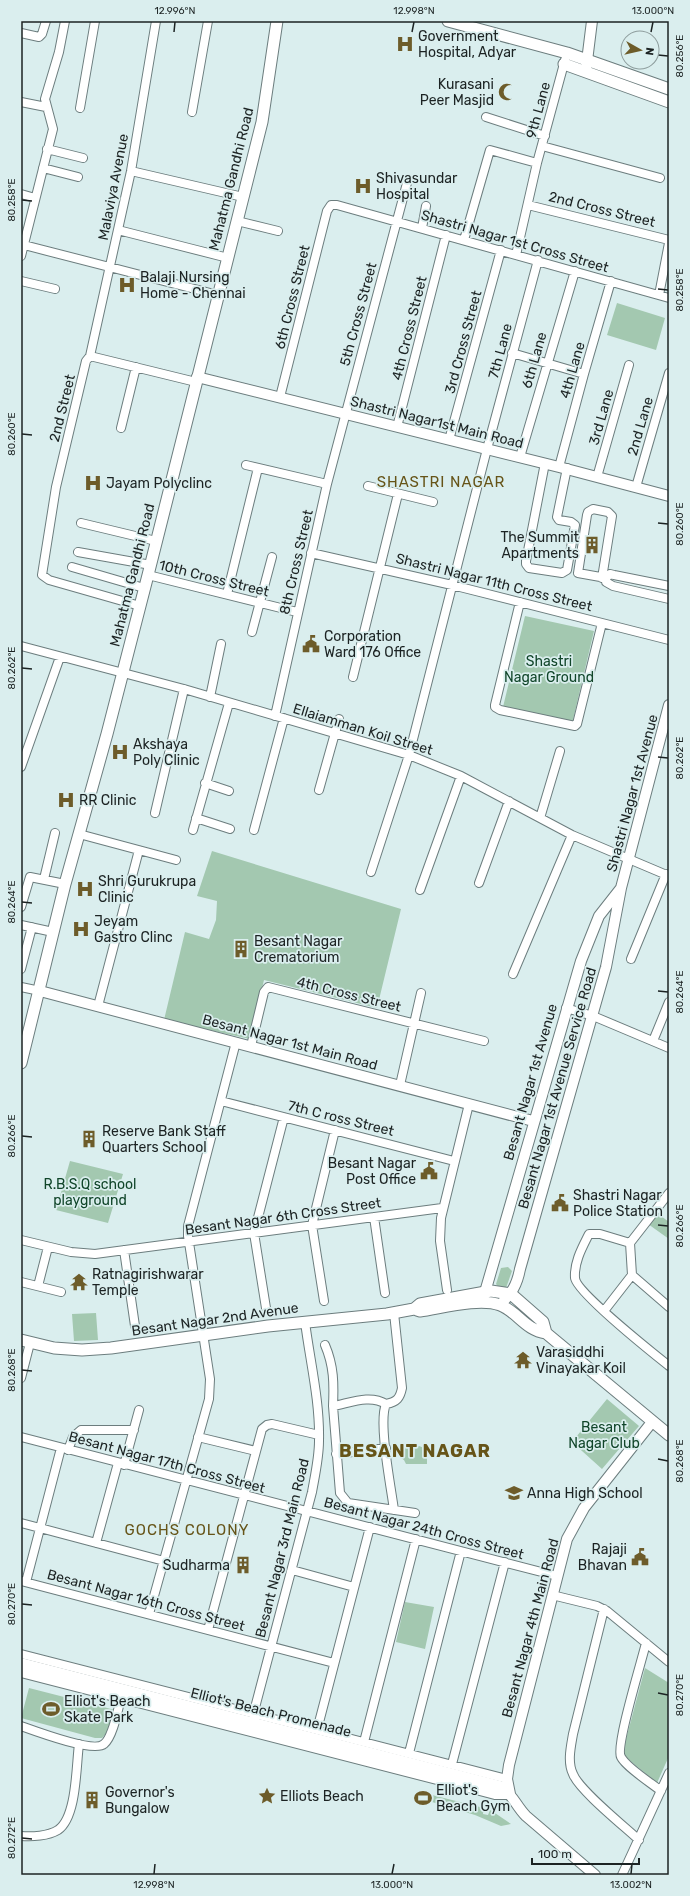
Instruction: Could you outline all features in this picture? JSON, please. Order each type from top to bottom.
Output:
[{"type":"main road","name":"Mahatma Gandhi Road","points":[[21,1063],[40,991],[65,884],[123,673],[262,122],[277,21]]},
{"type":"main road","points":[[448,21],[567,52],[587,66],[669,102]]},
{"type":"main road","points":[[564,64],[587,66],[669,87]]},
{"type":"main road","points":[[481,1299],[511,1294],[543,1322],[546,1334]]},
{"type":"main road","points":[[481,1299],[500,1305],[536,1332],[546,1334],[669,1435]]},
{"type":"main road","name":"Besant Nagar 2nd Avenue","points":[[26,1342],[62,1348],[96,1349],[305,1322],[395,1318],[414,1309],[420,1304],[481,1299]]},
{"type":"street","points":[[21,33],[39,37],[42,34],[46,21]]},
{"type":"street","points":[[21,256],[53,129],[45,99],[59,52],[64,21]]},
{"type":"street","points":[[80,108],[95,21]]},
{"type":"street","name":"Malaviya Avenue","points":[[90,356],[131,171],[156,21]]},
{"type":"street","points":[[192,112],[208,21]]},
{"type":"street","points":[[587,66],[592,21]]},
{"type":"street","name":"9th Lane","points":[[516,255],[537,164],[567,52]]},
{"type":"street","points":[[21,102],[46,107]]},
{"type":"street","points":[[486,117],[545,136]]},
{"type":"street","points":[[542,146],[660,178]]},
{"type":"street","points":[[47,149],[83,158]]},
{"type":"street","points":[[464,240],[490,150],[537,164]]},
{"type":"street","points":[[43,168],[78,177]]},
{"type":"street","points":[[131,171],[243,197]]},
{"type":"street","name":"5th Cross Street","points":[[344,414],[407,183]]},
{"type":"street","points":[[21,194],[35,198]]},
{"type":"street","name":"Shastri Nagar 1st Cross Street","points":[[331,205],[337,205],[422,228],[669,298]]},
{"type":"street","name":"6th Cross Street","points":[[280,397],[327,211],[331,205]]},
{"type":"street","name":"2nd Cross Street","points":[[528,205],[669,241],[659,295]]},
{"type":"street","points":[[422,228],[426,206]]},
{"type":"street","points":[[237,220],[278,230]]},
{"type":"street","points":[[118,230],[228,258]]},
{"type":"street","name":"4th Cross Street","points":[[397,427],[446,235]]},
{"type":"street","points":[[24,245],[218,295]]},
{"type":"street","name":"3rd Cross Street","points":[[449,440],[501,250]]},
{"type":"street","name":"7th Lane","points":[[371,872],[409,755],[512,353],[538,260]]},
{"type":"street","name":"6th Lane","points":[[520,457],[575,271]]},
{"type":"street","points":[[21,281],[55,289]]},
{"type":"street","name":"4th Lane","points":[[545,463],[526,564],[529,568],[562,573],[566,570],[575,525],[571,522],[559,520],[556,517],[563,468],[584,374],[611,281]]},
{"type":"street","points":[[512,353],[584,374]]},
{"type":"street","points":[[90,356],[197,380]]},
{"type":"street","name":"2nd Street","points":[[90,356],[86,361],[56,487],[42,575],[49,580],[140,606]]},
{"type":"street","name":"3rd Lane","points":[[597,477],[630,365]]},
{"type":"street","points":[[121,428],[136,367]]},
{"type":"street","name":"2nd Lane","points":[[636,487],[669,373]]},
{"type":"street","name":"Shastri Nagar1st Main Road","points":[[197,380],[280,397],[545,463],[669,496]]},
{"type":"street","name":"8th Cross Street","points":[[275,716],[297,612],[344,414]]},
{"type":"street","points":[[246,465],[327,484]]},
{"type":"street","points":[[227,594],[258,468]]},
{"type":"street","points":[[368,486],[433,502]]},
{"type":"street","points":[[353,677],[398,494]]},
{"type":"street","points":[[669,586],[610,574],[604,578],[578,573],[588,512],[593,508],[608,512],[612,516],[604,578],[606,582],[612,586],[669,599]]},
{"type":"street","points":[[81,522],[156,541]]},
{"type":"street","name":"10th Cross Street","points":[[78,552],[149,570],[227,594],[297,612]]},
{"type":"street","name":"Shastri Nagar 11th Cross Street","points":[[311,553],[452,585],[669,640]]},
{"type":"street","points":[[252,632],[272,557]]},
{"type":"street","points":[[72,567],[144,588]]},
{"type":"street","points":[[520,602],[495,707],[575,726],[577,724],[602,623]]},
{"type":"street","points":[[210,697],[221,644]]},
{"type":"street","name":"Ellaiamman Koil Street","points":[[21,646],[184,689],[409,755],[461,776],[540,818],[628,860],[668,875]]},
{"type":"street","points":[[21,767],[60,657]]},
{"type":"street","points":[[154,813],[184,689]]},
{"type":"street","points":[[193,830],[228,703]]},
{"type":"street","name":"Shastri Nagar 1st Avenue","points":[[621,888],[669,705]]},
{"type":"street","points":[[254,830],[284,718]]},
{"type":"street","points":[[319,790],[339,719]]},
{"type":"street","points":[[540,818],[560,751]]},
{"type":"street","points":[[420,890],[461,776]]},
{"type":"street","points":[[205,783],[229,790]]},
{"type":"street","points":[[479,883],[509,801]]},
{"type":"street","points":[[196,818],[230,828]]},
{"type":"street","points":[[44,879],[56,833]]},
{"type":"street","points":[[79,834],[176,860]]},
{"type":"street","points":[[513,974],[572,834]]},
{"type":"street","points":[[98,1006],[139,850]]},
{"type":"street","points":[[631,959],[668,875]]},
{"type":"street","points":[[21,907],[29,878],[33,877],[65,884]]},
{"type":"street","name":"Besant Nagar 1st Avenue","points":[[481,1299],[581,960],[598,916],[621,888]]},
{"type":"street","name":"Besant Nagar 1st Avenue Service Road","points":[[511,1294],[517,1283],[593,1016],[606,967],[621,888]]},
{"type":"street","points":[[21,925],[53,932]]},
{"type":"street","points":[[21,969],[32,927]]},
{"type":"street","points":[[21,987],[40,991]]},
{"type":"street","name":"4th Cross Street","points":[[251,1046],[264,992],[268,988],[484,1041]]},
{"type":"street","name":"Besant Nagar 1st Main Road","points":[[40,991],[533,1121]]},
{"type":"street","points":[[400,1085],[422,992]]},
{"type":"street","points":[[653,1041],[669,1002]]},
{"type":"street","points":[[566,1008],[593,1016],[669,1048]]},
{"type":"street","points":[[149,1614],[210,1390],[204,1336],[189,1242],[188,1226],[236,1042]]},
{"type":"street","name":"7th C ross Street","points":[[221,1101],[454,1161]]},
{"type":"street","points":[[447,1290],[440,1231],[442,1208],[469,1104]]},
{"type":"street","points":[[266,1308],[254,1233],[284,1117]]},
{"type":"street","points":[[324,1301],[312,1225],[335,1130]]},
{"type":"street","points":[[604,1311],[632,1275],[630,1243],[669,1193]]},
{"type":"street","name":"Besant Nagar 6th Cross Street","points":[[21,1240],[48,1247],[94,1254],[442,1208]]},
{"type":"street","points":[[374,1217],[385,1294]]},
{"type":"street","points":[[630,1243],[600,1234],[589,1234],[576,1261],[575,1280],[580,1288],[604,1311],[669,1366]]},
{"type":"street","points":[[38,1286],[48,1247]]},
{"type":"street","points":[[124,1250],[135,1326]]},
{"type":"street","points":[[632,1275],[669,1307]]},
{"type":"street","points":[[21,1282],[61,1292]]},
{"type":"street","points":[[500,1305],[511,1294]]},
{"type":"street","points":[[386,1404],[396,1401],[399,1398],[402,1388],[395,1318]]},
{"type":"street","name":"Besant Nagar 3rd Main Road","points":[[251,1722],[292,1570],[316,1471],[319,1435],[305,1322]]},
{"type":"street","points":[[21,1378],[26,1342]]},
{"type":"street","points":[[325,1345],[331,1359],[334,1376],[333,1406],[340,1494],[348,1503],[415,1513]]},
{"type":"street","points":[[333,1406],[371,1399],[380,1400],[386,1404]]},
{"type":"street","points":[[386,1404],[384,1410],[386,1448],[394,1510]]},
{"type":"street","points":[[96,1543],[121,1464],[134,1430],[139,1410]]},
{"type":"street","name":"Besant Nagar 4th Main Road","points":[[510,1794],[507,1779],[567,1540],[584,1508],[652,1422]]},
{"type":"street","points":[[208,1630],[262,1429],[267,1424],[319,1435]]},
{"type":"street","points":[[24,1582],[64,1449],[73,1437],[81,1430],[134,1430]]},
{"type":"street","points":[[198,1437],[256,1451]]},
{"type":"street","name":"Besant Nagar 17th Cross Street","points":[[21,1438],[307,1511]]},
{"type":"street","points":[[336,1454],[386,1448]]},
{"type":"street","name":"Besant Nagar 24th Cross Street","points":[[307,1511],[557,1576]]},
{"type":"street","points":[[21,1523],[164,1561]]},
{"type":"street","points":[[317,1730],[370,1527]]},
{"type":"street","points":[[364,1742],[416,1539]]},
{"type":"street","points":[[409,1753],[461,1551]]},
{"type":"street","points":[[452,1764],[505,1562]]},
{"type":"street","points":[[292,1570],[354,1587]]},
{"type":"street","name":"Besant Nagar 16th Cross Street","points":[[24,1582],[334,1663]]},
{"type":"street","points":[[552,1595],[604,1609],[669,1662]]},
{"type":"street","points":[[604,1609],[573,1734],[570,1756],[571,1770],[578,1783],[639,1840]]},
{"type":"street","points":[[646,1643],[621,1737],[619,1753],[624,1761],[661,1791]]},
{"type":"street","points":[[21,1654],[251,1722],[317,1730],[507,1779]]},
{"type":"street","name":"Elliot's Beach Promenade","points":[[21,1663],[500,1786],[510,1794],[514,1803],[522,1813],[595,1875]]},
{"type":"street","name":"Elliot's Beach Promenade","points":[[21,1672],[121,1698],[251,1722]]},
{"type":"street","points":[[21,1726],[96,1748],[106,1744],[121,1698]]},
{"type":"street","points":[[21,1836],[51,1833],[58,1830],[67,1819],[72,1801],[79,1744]]},
{"type":"street","points":[[622,1875],[669,1773]]},
{"type":"green space","points":[[617,303],[665,318],[656,350],[607,335]]},
{"type":"green space","name":"Shastri Nagar Ground","points":[[525,616],[594,631],[572,724],[503,707]]},
{"type":"green space","points":[[212,851],[401,909],[377,1008],[264,980],[250,1039],[164,1020],[185,932],[209,939],[216,920],[217,901],[197,896]]},
{"type":"green space","name":"R.B.S.Q school playground","points":[[70,1161],[123,1174],[108,1223],[56,1210]]},
{"type":"green space","points":[[657,1213],[669,1222],[669,1239],[648,1224]]},
{"type":"green space","points":[[508,1267],[512,1271],[506,1288],[500,1289],[496,1284],[501,1268]]},
{"type":"green space","points":[[96,1313],[98,1340],[74,1341],[72,1314]]},
{"type":"green space","name":"Besant Nagar Club","points":[[607,1399],[639,1426],[602,1469],[572,1442]]},
{"type":"green space","points":[[419,1446],[427,1449],[427,1464],[406,1464],[404,1460],[397,1455],[401,1448]]},
{"type":"green space","points":[[405,1602],[434,1607],[425,1649],[396,1642]]},
{"type":"green space","points":[[645,1668],[669,1683],[669,1756],[657,1783],[622,1754]]},
{"type":"green space","name":"Elliot's Beach Skate Park","points":[[29,1688],[115,1710],[106,1734],[102,1738],[95,1738],[21,1718]]},
{"type":"green space","points":[[428,1794],[484,1808],[483,1814],[488,1815],[490,1810],[511,1824],[501,1826],[475,1815],[432,1802]]},
{"type":"place","name":"Government Hospital, Adyar","points":[[405,44]]},
{"type":"place","name":"Kurasani Peer Masjid","points":[[507,92]]},
{"type":"place","name":"Shivasundar Hospital","points":[[363,186]]},
{"type":"place","name":"Balaji Nursing Home - Chennai","points":[[127,285]]},
{"type":"place","name":"Jayam Polyclinc","points":[[93,483]]},
{"type":"place","name":"The Summit Apartments","points":[[592,545]]},
{"type":"place","name":"Corporation Ward 176 Office","points":[[311,644]]},
{"type":"place","name":"Akshaya Poly Clinic","points":[[120,752]]},
{"type":"place","name":"RR Clinic","points":[[66,800]]},
{"type":"place","name":"Shri Gurukrupa Clinic","points":[[85,889]]},
{"type":"place","name":"Jeyam Gastro Clinc","points":[[81,929]]},
{"type":"place","name":"Besant Nagar Crematorium","points":[[241,949]]},
{"type":"place","name":"Reserve Bank Staff Quarters School","points":[[89,1139]]},
{"type":"place","name":"Besant Nagar Post Office","points":[[429,1171]]},
{"type":"place","name":"Shastri Nagar Police Station","points":[[560,1203]]},
{"type":"place","name":"Ratnagirishwarar Temple","points":[[79,1282]]},
{"type":"place","name":"Varasiddhi Vinayakar Koil","points":[[523,1360]]},
{"type":"place","name":"Anna High School","points":[[514,1493]]},
{"type":"place","name":"Rajaji Bhavan","points":[[640,1557]]},
{"type":"place","name":"Sudharma","points":[[243,1565]]},
{"type":"place","name":"Elliot's Beach Skate Park","points":[[51,1709]]},
{"type":"place","name":"Elliots Beach","points":[[267,1796]]},
{"type":"place","name":"Elliot's Beach Gym","points":[[423,1798]]},
{"type":"place","name":"Governor's Bungalow","points":[[92,1800]]},
{"type":"district","name":"SHASTRI NAGAR","points":[[441,482]]},
{"type":"district","name":"BESANT NAGAR","points":[[415,1451]]},
{"type":"district","name":"GOCHS COLONY","points":[[187,1530]]}]
